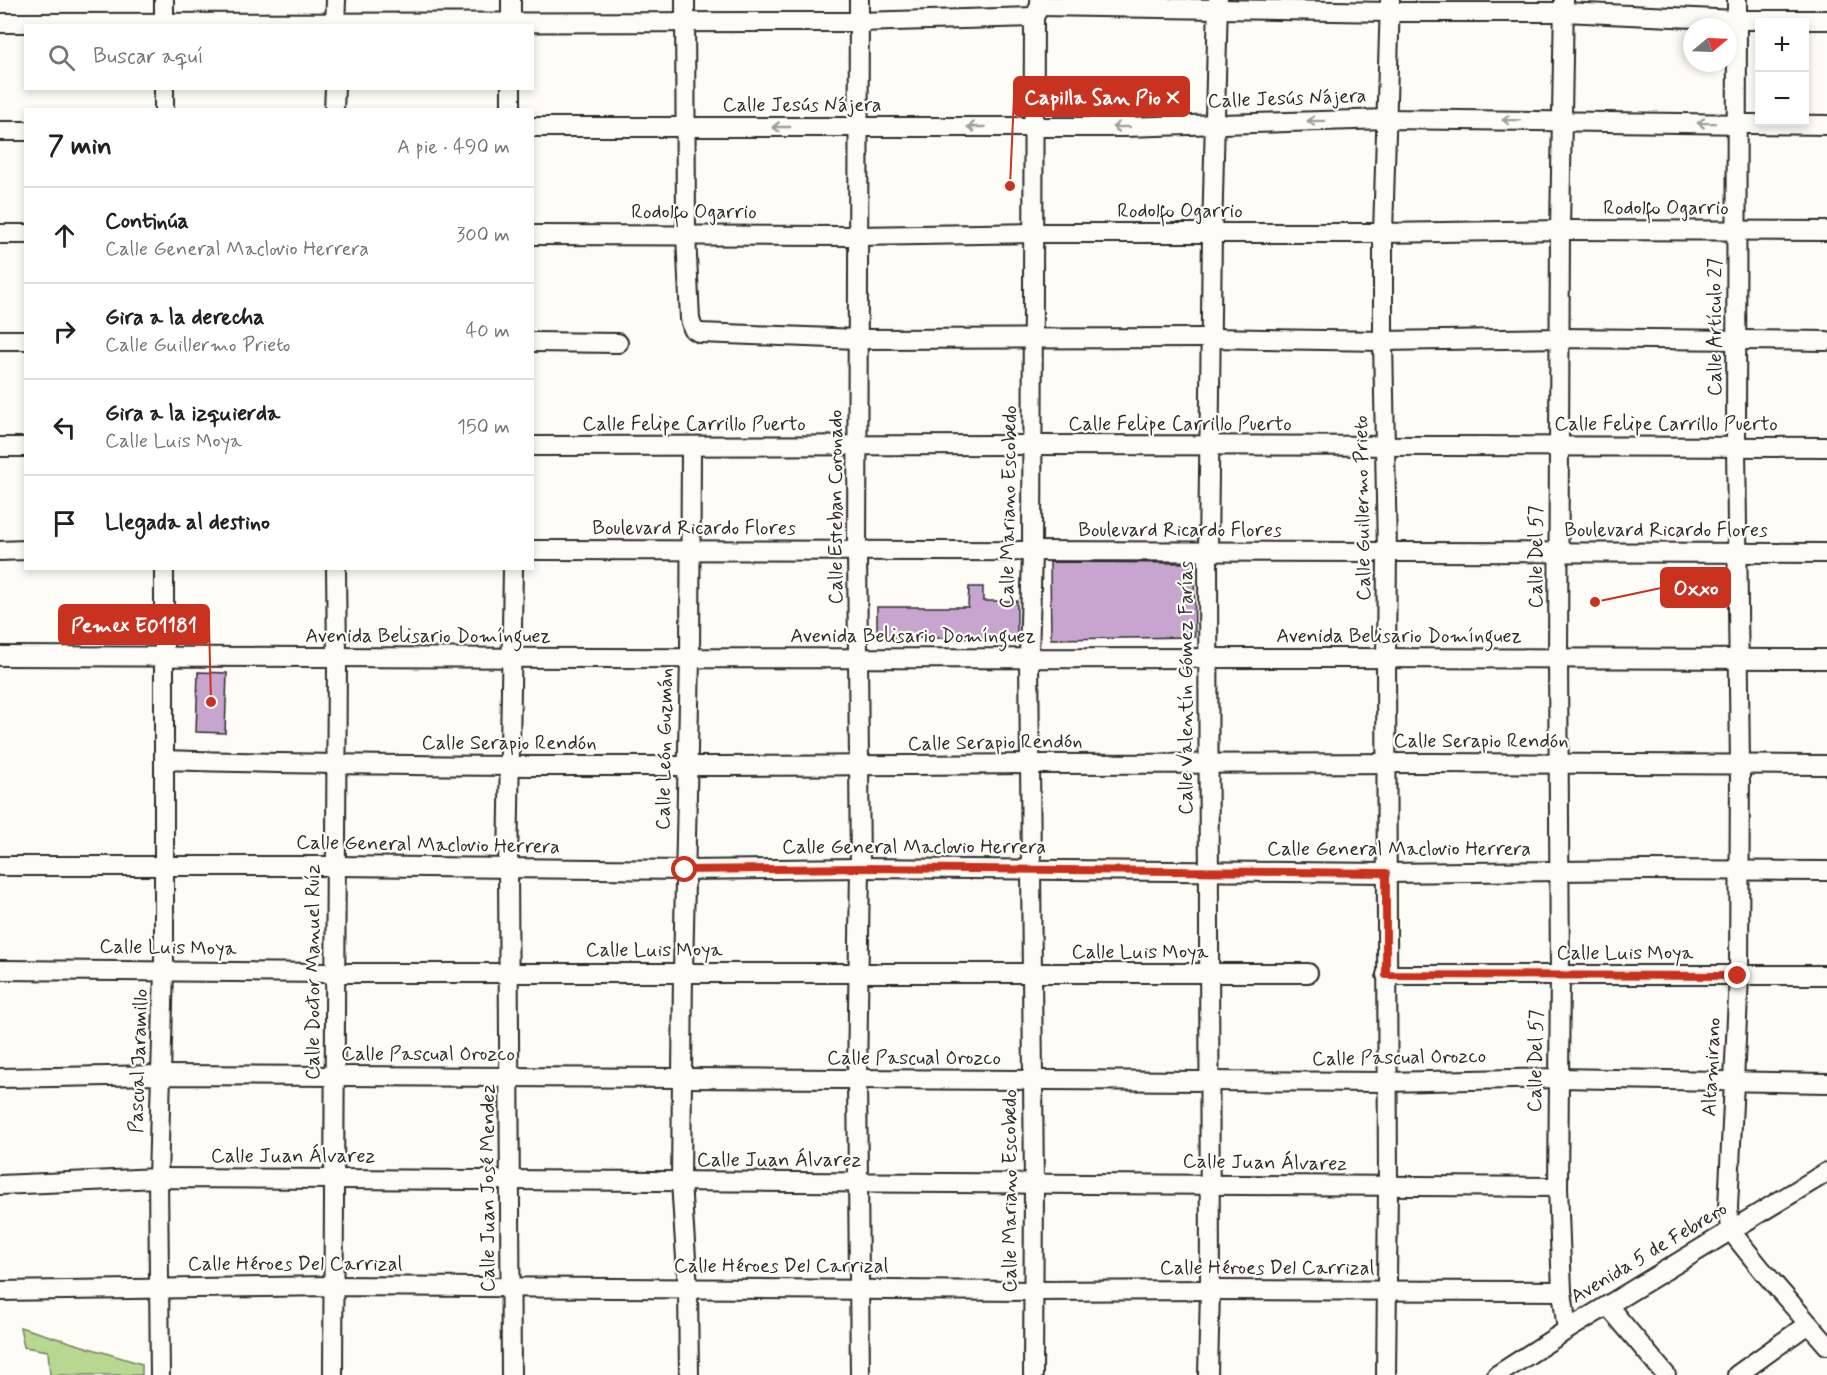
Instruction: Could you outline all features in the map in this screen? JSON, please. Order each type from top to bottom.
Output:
[{"type":"street","points":[[164,0],[164,24]]},
{"type":"street","points":[[336,0],[335,24],[859,22],[1038,8],[1217,4],[1564,6],[1712,18]]},
{"type":"street","points":[[511,0],[511,23]]},
{"type":"street","points":[[685,0],[686,235],[690,320],[693,329],[700,333],[858,339],[1210,338],[1383,341],[1561,338],[1827,341]]},
{"type":"street","name":"Calle Esteban Coronado","points":[[859,0],[857,551],[860,868],[857,1184],[860,1375]]},
{"type":"street","name":"Calle Artículo 27","points":[[1737,0],[1737,18]]},
{"type":"street","name":"Calle Valentín Gómez Farías","points":[[1208,1375],[1210,975],[1208,551],[1217,4]]},
{"type":"street","name":"Calle Guillermo Prieto","points":[[1386,1375],[1388,1291],[1387,552],[1383,233],[1390,6]]},
{"type":"street","name":"Calle Del 57","points":[[1564,6],[1560,230],[1558,1187],[1562,1291],[1567,1330]]},
{"type":"street","name":"Calle Mariano Escobedo","points":[[1033,1375],[1034,1185],[1029,657],[1032,553],[1034,127],[1038,8]]},
{"type":"street","points":[[1737,20],[1827,20]]},
{"type":"street","name":"Calle Artículo 27","points":[[1737,20],[1736,447],[1739,871]]},
{"type":"street","points":[[0,23],[82,24]]},
{"type":"street","points":[[164,90],[164,108]]},
{"type":"street","points":[[334,108],[335,90]]},
{"type":"street","points":[[511,90],[511,108]]},
{"type":"street","name":"Calle Jesús Nájera","points":[[534,127],[1125,127],[1388,119],[1827,125]]},
{"type":"street","points":[[0,131],[24,131]]},
{"type":"street","name":"Rodolfo Ogarrio","points":[[534,235],[858,236],[1560,230],[1827,231]]},
{"type":"street","points":[[0,234],[24,234]]},
{"type":"street","points":[[0,340],[24,340]]},
{"type":"street","points":[[534,342],[618,343]]},
{"type":"street","name":"Calle Felipe Carrillo Puerto","points":[[534,446],[1827,447]]},
{"type":"street","points":[[0,447],[24,447]]},
{"type":"street","name":"Calle León Guzmán","points":[[689,1375],[688,1289],[681,1182],[690,659],[691,447]]},
{"type":"street","points":[[0,551],[24,550]]},
{"type":"street","name":"Boulevard Ricardo Flores","points":[[534,550],[1032,553],[1208,551],[1827,553]]},
{"type":"street","name":"Pascual Jaramillo","points":[[160,1375],[158,1178],[164,970],[164,570]]},
{"type":"street","name":"Calle Doctor Manuel Ruíz","points":[[333,1375],[336,570]]},
{"type":"street","name":"Calle Juan José Mendez","points":[[512,1375],[508,765],[513,570]]},
{"type":"street","name":"Avenida Belisario Domínguez","points":[[0,656],[337,659],[1029,657],[1827,659]]},
{"type":"street","name":"Calle Serapio Rendón","points":[[164,760],[337,765],[859,767],[1029,764],[1827,765]]},
{"type":"street","name":"Calle General Maclovio Herrera","points":[[0,866],[336,866],[685,870],[860,868],[1386,873],[1827,871]]},
{"type":"street","name":"Altamirano","points":[[1730,1230],[1728,1182],[1738,976],[1739,871]]},
{"type":"street","name":"Calle Luis Moya","points":[[0,970],[335,973],[1210,975],[1308,973]]},
{"type":"street","name":"Calle Luis Moya","points":[[1386,975],[1827,975]]},
{"type":"street","name":"Calle Pascual Orozco","points":[[0,1078],[161,1075],[1387,1082],[1558,1078],[1827,1083]]},
{"type":"street","name":"Avenida 5 de Febrero","points":[[1497,1375],[1827,1172]]},
{"type":"street","name":"Calle Juan Álvarez","points":[[0,1185],[158,1178],[1558,1187]]},
{"type":"street","points":[[1730,1230],[1827,1345]]},
{"type":"street","name":"Calle Héroes Del Carrizal","points":[[0,1291],[333,1286],[1034,1292],[1562,1291]]},
{"type":"street","points":[[1608,1306],[1666,1375]]},
{"type":"street","points":[[1737,1375],[1808,1323]]},
{"type":"green space","points":[[20,1327],[142,1364],[142,1375],[50,1375],[48,1351],[24,1347]]},
{"type":"building","points":[[1050,562],[1194,563],[1195,637],[1051,639]]},
{"type":"building","points":[[969,587],[983,587],[983,601],[1017,601],[1017,638],[877,638],[877,607],[968,607]]},
{"type":"building","points":[[198,672],[227,673],[225,733],[196,732]]},
{"type":"place","name":"Capilla San Pio X","points":[[1010,186]]},
{"type":"place","name":"Oxxo","points":[[1595,602]]},
{"type":"place","name":"Pemex E01181","points":[[211,702]]},
{"type":"route","points":[[685,870],[860,868],[1386,873],[1386,975],[1738,976]]}]
